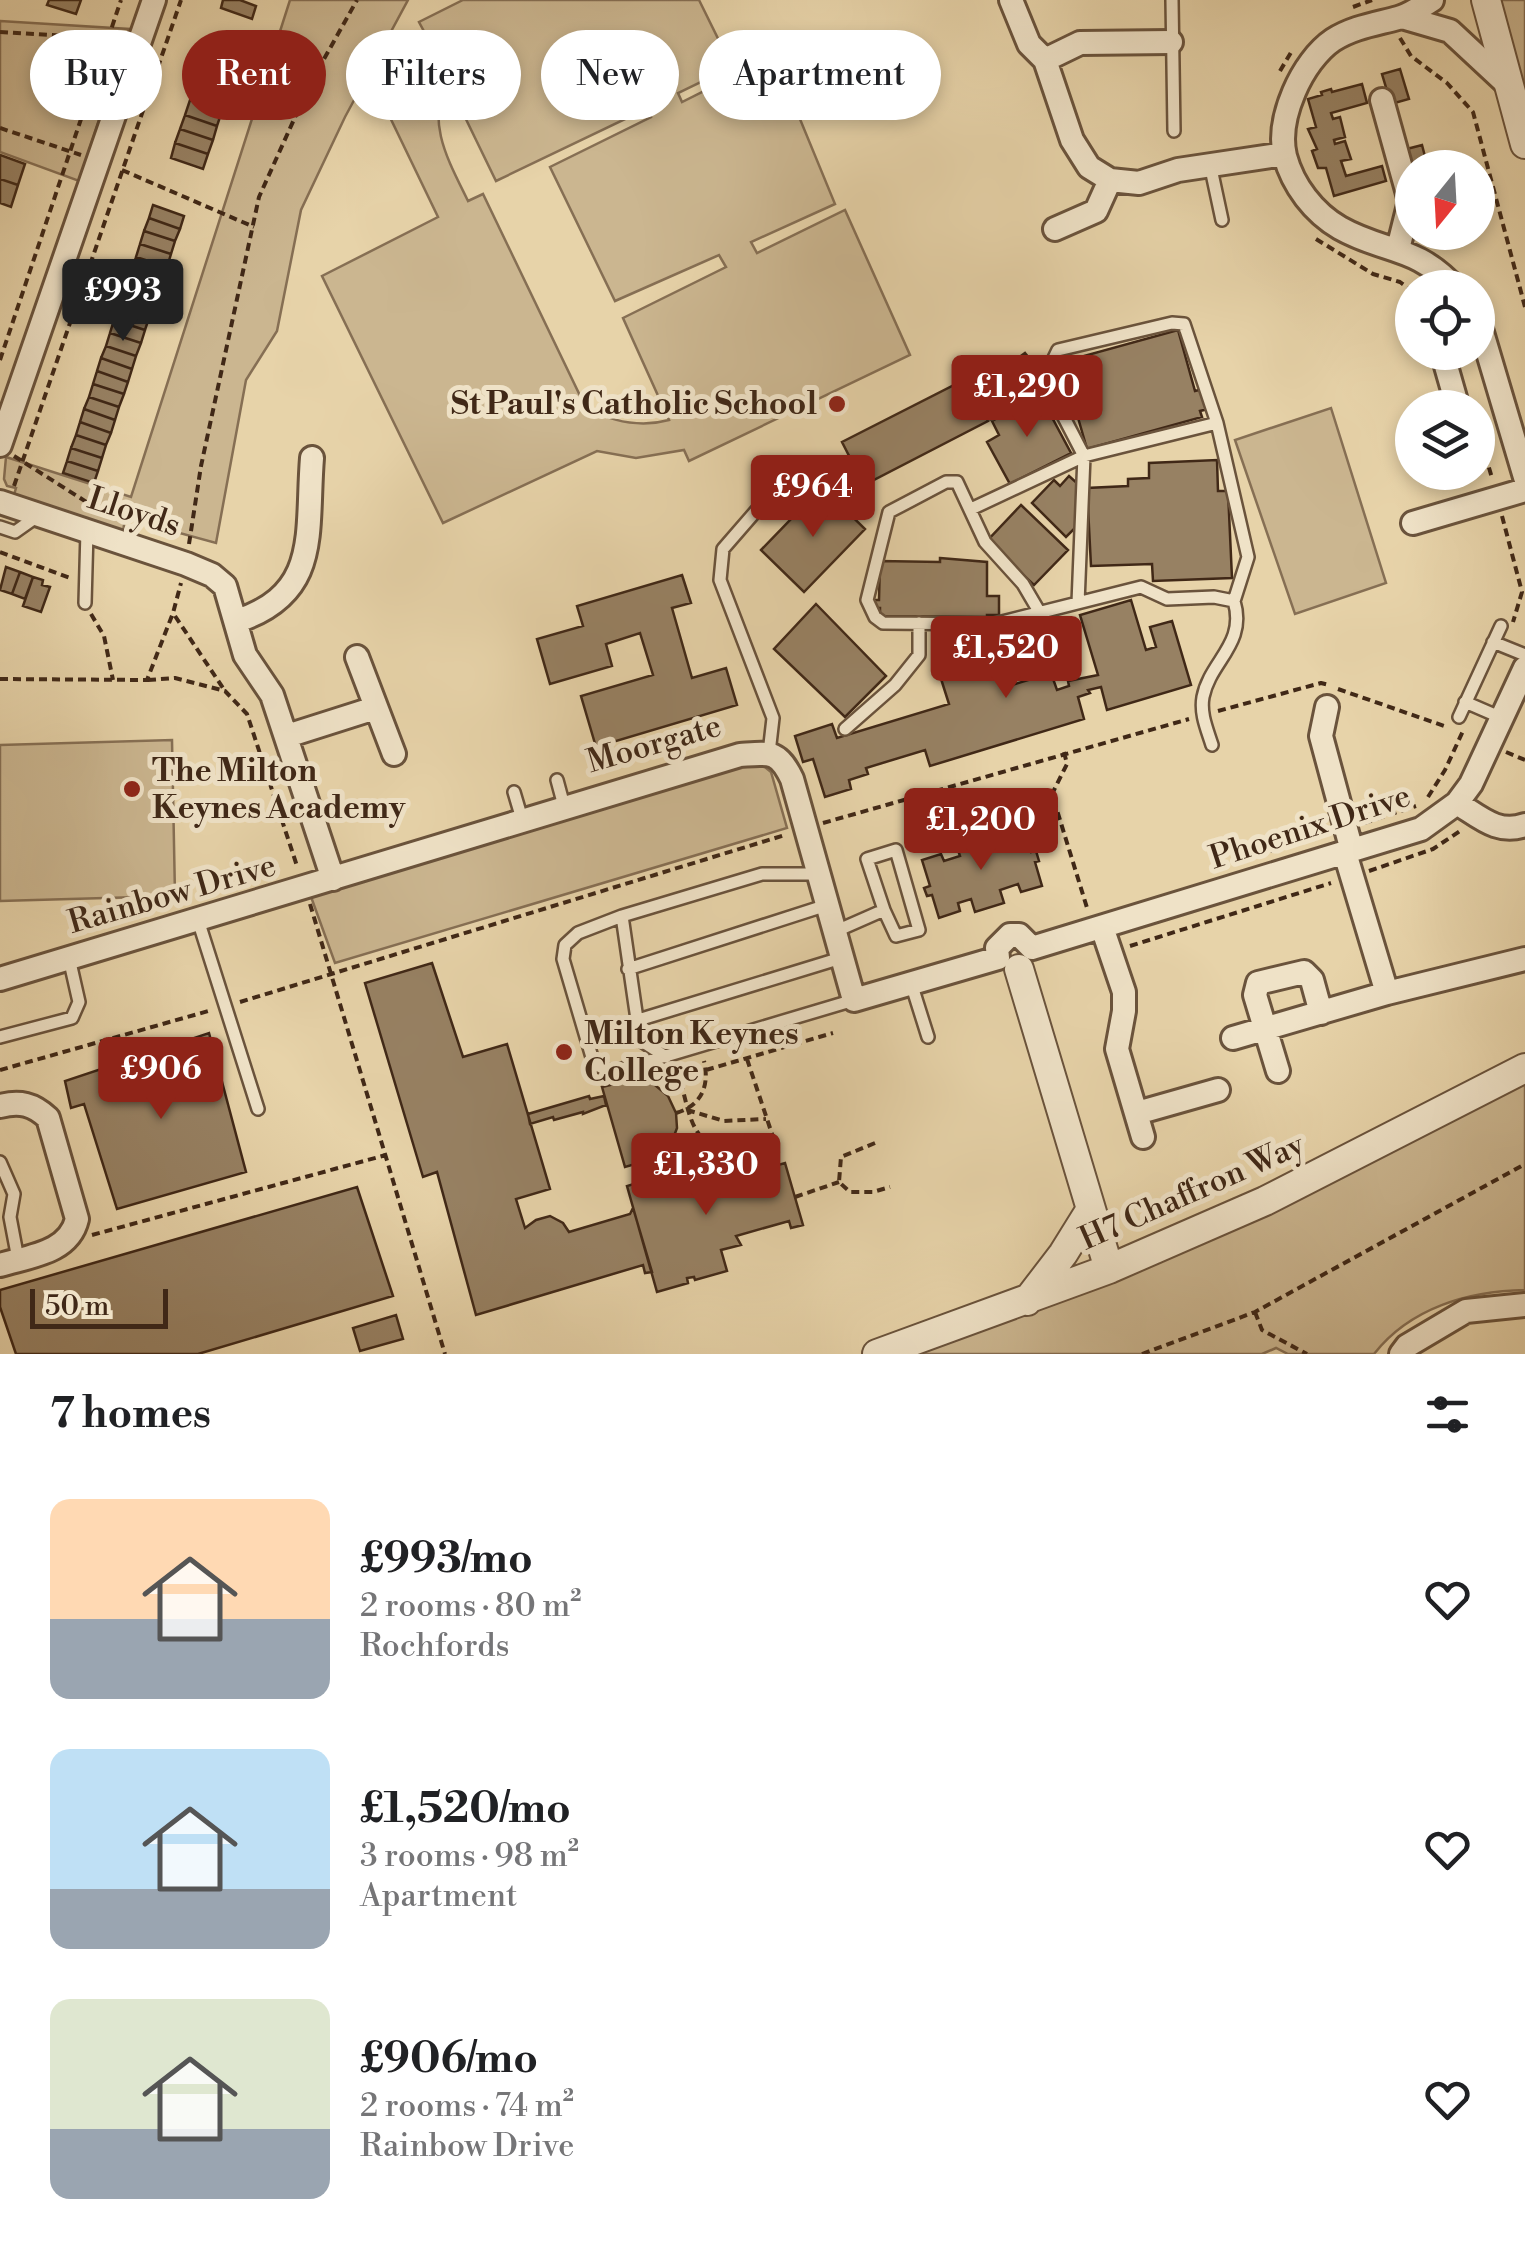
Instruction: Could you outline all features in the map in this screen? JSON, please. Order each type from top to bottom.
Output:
[{"type":"street","points":[[144,30],[154,0]]},
{"type":"street","points":[[1011,0],[1028,44],[1045,60],[1072,140],[1089,167],[1110,180],[1139,183],[1210,164],[1284,154]]},
{"type":"street","points":[[1395,248],[1351,234],[1318,213],[1304,196],[1284,154],[1292,100],[1308,64],[1336,38],[1398,18],[1432,0]]},
{"type":"street","points":[[1486,0],[1525,144]]},
{"type":"street","points":[[1398,18],[1450,31],[1508,85]]},
{"type":"street","points":[[1045,60],[1080,42],[1171,42]]},
{"type":"street","points":[[1382,100],[1396,150]]},
{"type":"street","points":[[6,450],[112,120]]},
{"type":"street","points":[[1055,229],[1096,212],[1110,180]]},
{"type":"street","points":[[1400,250],[1424,260],[1435,270]]},
{"type":"street","points":[[1494,370],[1525,477]]},
{"type":"street","points":[[312,458],[306,550],[294,586],[265,612],[235,612],[245,655],[272,696],[287,736],[333,879]]},
{"type":"street","points":[[1413,523],[1525,490]]},
{"type":"street","name":"Lloyds","points":[[3,511],[39,515],[212,575],[225,586],[235,612]]},
{"type":"street","points":[[357,657],[394,754]]},
{"type":"street","name":"Phoenix Drive","points":[[854,1000],[1016,958],[1347,844],[1421,829],[1458,803],[1471,784],[1488,744],[1513,706],[1525,668]]},
{"type":"street","points":[[1327,707],[1321,736],[1388,993]]},
{"type":"street","points":[[287,736],[376,708]]},
{"type":"street","name":"Moorgate","points":[[305,889],[564,806],[740,755],[769,753],[784,762],[854,1000]]},
{"type":"street","points":[[1458,803],[1499,829],[1525,825]]},
{"type":"street","name":"Rainbow Drive","points":[[0,979],[305,889]]},
{"type":"street","points":[[1098,928],[1124,992],[1116,1049],[1143,1137]]},
{"type":"street","points":[[1016,958],[1109,1269]]},
{"type":"street","points":[[1232,1038],[1525,959]]},
{"type":"street","points":[[1278,1070],[1254,989],[1262,981],[1297,972],[1309,974],[1321,1013]]},
{"type":"street","name":"H7 Chaffron Way","points":[[878,1354],[1109,1269],[1265,1201],[1525,1068]]},
{"type":"street","points":[[1137,1114],[1218,1090]]},
{"type":"street","points":[[0,1106],[36,1106],[48,1118],[77,1220],[73,1234],[62,1245],[9,1262]]},
{"type":"street","points":[[1027,1301],[1091,1209]]},
{"type":"street","points":[[1401,1354],[1407,1346],[1466,1310],[1525,1304]]},
{"type":"lane","points":[[1172,0],[1174,131]]},
{"type":"lane","points":[[1210,164],[1222,220]]},
{"type":"lane","points":[[991,413],[1044,379],[1058,350],[1179,322],[1187,328],[1217,424],[1248,556],[1234,601],[1239,618],[1228,653],[1204,694],[1202,715],[1212,745]]},
{"type":"lane","points":[[1044,379],[1084,456],[1078,603]]},
{"type":"lane","points":[[971,509],[1084,456],[1217,424]]},
{"type":"lane","points":[[769,753],[773,718],[720,580],[723,549],[756,511],[799,476]]},
{"type":"lane","points":[[1040,613],[1023,584],[985,542],[960,487],[951,480],[889,512],[867,600],[875,617],[884,623],[994,624],[1040,613],[1078,603],[1142,588],[1167,599],[1214,596],[1234,601]]},
{"type":"lane","points":[[85,603],[87,531]]},
{"type":"lane","points":[[845,729],[895,685],[919,655],[919,623]]},
{"type":"lane","points":[[1458,717],[1470,704],[1498,644],[1500,626]]},
{"type":"lane","points":[[1498,644],[1525,655]]},
{"type":"lane","points":[[1470,704],[1513,706]]},
{"type":"lane","points":[[556,780],[564,806]]},
{"type":"lane","points":[[514,792],[522,819]]},
{"type":"lane","points":[[896,850],[919,930],[896,936],[884,910],[867,859],[896,850]]},
{"type":"lane","points":[[820,874],[762,874],[622,916],[578,933],[565,946],[563,959],[594,1064],[612,1072],[854,1000]]},
{"type":"lane","points":[[628,970],[827,905]]},
{"type":"lane","points":[[834,932],[884,910]]},
{"type":"lane","points":[[622,916],[640,1040],[669,1056]]},
{"type":"lane","points":[[198,920],[258,1109]]},
{"type":"lane","points":[[0,1037],[72,1018],[79,1002],[68,958]]},
{"type":"lane","points":[[635,1021],[841,958]]},
{"type":"lane","points":[[911,983],[928,1038]]},
{"type":"lane","points":[[0,1162],[14,1194],[5,1219],[9,1262]]},
{"type":"path","points":[[110,30],[122,0]]},
{"type":"path","points":[[3,511],[24,460],[181,0]]},
{"type":"path","points":[[147,680],[173,614],[186,564],[201,466],[259,198],[310,84],[358,0]]},
{"type":"path","points":[[1350,8],[1372,0]]},
{"type":"path","points":[[1398,18],[1411,56],[1447,84],[1473,112],[1525,307]]},
{"type":"path","points":[[0,32],[30,34]]},
{"type":"path","points":[[162,42],[167,42]]},
{"type":"path","points":[[1276,82],[1284,61],[1296,46]]},
{"type":"path","points":[[0,360],[81,120]]},
{"type":"path","points":[[0,128],[123,170],[254,227]]},
{"type":"path","points":[[1315,238],[1373,274],[1395,281]]},
{"type":"path","points":[[6,450],[120,522]]},
{"type":"path","points":[[1495,488],[1522,592],[1518,611],[1498,644]]},
{"type":"path","points":[[0,552],[84,583]]},
{"type":"path","points":[[85,603],[104,636],[112,680]]},
{"type":"path","points":[[173,614],[225,691],[247,714],[332,976],[445,1354]]},
{"type":"path","points":[[0,679],[175,678],[225,691]]},
{"type":"path","points":[[0,1070],[332,976],[1064,752],[1322,683],[1525,760]]},
{"type":"path","points":[[1247,859],[1347,844],[1414,807],[1429,796],[1446,770],[1470,704]]},
{"type":"path","points":[[1064,752],[1068,764],[1052,794],[1098,928]]},
{"type":"path","points":[[706,1070],[834,1033]]},
{"type":"path","points":[[688,1110],[704,1092],[706,1070],[699,1047]]},
{"type":"path","points":[[669,1056],[691,1125],[711,1149],[752,1173]]},
{"type":"path","points":[[747,1058],[779,1155]]},
{"type":"path","points":[[676,1113],[688,1110],[724,1121],[766,1118]]},
{"type":"path","points":[[839,1182],[841,1157],[874,1142]]},
{"type":"path","points":[[73,1234],[100,1235],[386,1154]]},
{"type":"path","points":[[1142,1354],[1255,1312],[1525,1164]]},
{"type":"path","points":[[839,1182],[850,1192],[890,1187]]},
{"type":"path","points":[[795,1198],[839,1182]]},
{"type":"path","points":[[1255,1312],[1262,1330],[1307,1354]]},
{"type":"shaded area","points":[[290,0],[408,0],[392,30],[346,30],[346,115],[301,210],[277,331],[246,380],[216,543],[125,518],[123,532],[14,495],[16,488],[7,486],[4,479],[6,457],[131,497],[252,120],[326,120],[326,30],[280,30]]},
{"type":"shaded area","points":[[463,0],[699,0],[714,30],[699,30],[699,83],[679,93],[679,30],[541,30],[541,120],[623,120],[496,181],[466,120],[521,120],[521,30],[423,30],[419,22]]},
{"type":"shaded area","points":[[1497,0],[1525,0],[1525,87],[1513,61]]},
{"type":"shaded area","points":[[0,21],[129,29],[30,30],[30,120],[99,120],[79,181],[0,152]]},
{"type":"shaded area","points":[[699,94],[699,120],[800,120],[835,204],[751,242],[757,253],[845,210],[910,355],[689,461],[684,450],[636,458],[597,451],[443,523],[322,276],[438,217],[391,120],[439,120],[442,140],[468,201],[483,194],[586,408],[627,422],[669,420],[623,318],[726,267],[719,255],[615,301],[550,167],[645,120],[679,120],[679,95],[682,102]]},
{"type":"shaded area","points":[[1331,408],[1386,583],[1295,614],[1235,440]]},
{"type":"shaded area","points":[[172,740],[175,896],[0,901],[0,745]]},
{"type":"shaded area","points":[[759,762],[771,772],[787,828],[335,963],[310,894],[719,769]]},
{"type":"shaded area","points":[[1525,1075],[1525,1290],[1482,1294],[1442,1305],[1405,1325],[1374,1354],[1288,1354],[1276,1348],[1262,1354],[912,1354]]},
{"type":"building","points":[[49,0],[81,0],[76,14],[47,5]]},
{"type":"building","points":[[223,0],[240,0],[256,6],[252,19],[221,8]]},
{"type":"building","points":[[1400,69],[1409,99],[1391,104],[1382,74]]},
{"type":"building","points":[[1362,84],[1367,103],[1331,113],[1333,119],[1340,117],[1345,137],[1334,140],[1335,144],[1345,141],[1351,159],[1341,161],[1346,176],[1382,166],[1386,181],[1334,196],[1326,168],[1318,168],[1312,151],[1317,149],[1308,129],[1316,127],[1308,99],[1331,89],[1332,92]]},
{"type":"building","points":[[183,120],[217,126],[213,140],[180,129]]},
{"type":"building","points":[[180,129],[213,140],[208,154],[175,143]]},
{"type":"building","points":[[175,143],[208,154],[203,169],[171,158]]},
{"type":"building","points":[[0,155],[25,164],[18,185],[0,179]]},
{"type":"building","points":[[0,179],[18,185],[11,207],[0,203]]},
{"type":"building","points":[[153,205],[184,216],[180,229],[149,218]]},
{"type":"building","points":[[149,218],[180,229],[175,241],[144,231]]},
{"type":"building","points":[[144,231],[175,241],[171,254],[140,244]]},
{"type":"building","points":[[140,244],[171,254],[167,267],[136,257]]},
{"type":"building","points":[[136,257],[167,267],[162,280],[132,269]]},
{"type":"building","points":[[132,269],[162,280],[158,293],[127,282]]},
{"type":"building","points":[[127,282],[158,293],[154,305],[123,295]]},
{"type":"building","points":[[123,295],[154,305],[149,318],[119,308]]},
{"type":"building","points":[[119,308],[149,318],[145,330],[114,320]]},
{"type":"building","points":[[114,320],[145,330],[141,343],[110,333]]},
{"type":"building","points":[[1178,330],[1195,391],[1203,389],[1208,409],[1200,411],[1202,417],[1087,449],[1062,362]]},
{"type":"building","points":[[110,333],[141,343],[136,356],[106,346]]},
{"type":"building","points":[[106,346],[136,356],[132,369],[101,358]]},
{"type":"building","points":[[1025,353],[1038,369],[990,404],[978,387]]},
{"type":"building","points":[[101,358],[132,369],[128,382],[97,371]]},
{"type":"building","points":[[97,371],[128,382],[124,394],[93,384]]},
{"type":"building","points":[[966,379],[988,421],[864,485],[842,442]]},
{"type":"building","points":[[93,384],[124,394],[119,407],[89,397]]},
{"type":"building","points":[[1040,395],[1071,453],[1010,484],[987,442],[999,435],[992,421]]},
{"type":"building","points":[[89,397],[119,407],[115,420],[84,409]]},
{"type":"building","points":[[84,409],[115,420],[111,433],[80,422]]},
{"type":"building","points":[[80,422],[111,433],[106,445],[76,435]]},
{"type":"building","points":[[76,435],[106,445],[102,458],[71,448]]},
{"type":"building","points":[[71,448],[102,458],[98,471],[67,461]]},
{"type":"building","points":[[1217,460],[1218,491],[1228,491],[1232,578],[1153,581],[1152,564],[1091,566],[1087,488],[1128,486],[1128,479],[1149,478],[1149,463]]},
{"type":"building","points":[[67,461],[98,471],[94,483],[63,473]]},
{"type":"building","points":[[1069,476],[1078,484],[1076,527],[1066,537],[1032,503],[1054,480],[1060,486]]},
{"type":"building","points":[[822,487],[865,529],[804,592],[761,550]]},
{"type":"building","points":[[1021,505],[1068,550],[1034,585],[987,541]]},
{"type":"building","points":[[940,558],[987,562],[987,596],[999,596],[999,615],[880,616],[880,608],[873,608],[873,600],[879,600],[880,561],[940,562]]},
{"type":"building","points":[[6,567],[20,572],[12,594],[0,590]]},
{"type":"building","points":[[20,572],[33,577],[25,599],[12,594]]},
{"type":"building","points":[[682,575],[691,603],[672,608],[692,678],[726,668],[737,705],[596,747],[581,696],[653,675],[640,633],[606,644],[612,666],[550,684],[537,639],[583,626],[577,606]]},
{"type":"building","points":[[33,577],[50,587],[41,612],[23,606]]},
{"type":"building","points":[[1131,600],[1146,650],[1156,647],[1150,627],[1172,621],[1191,685],[1107,710],[1101,687],[1088,690],[1090,693],[1078,697],[1084,719],[930,766],[925,750],[866,768],[868,774],[849,780],[851,789],[825,797],[813,759],[803,762],[795,736],[832,724],[837,738],[949,704],[936,663],[1000,644],[1012,685],[1051,673],[1057,690],[1069,686],[1068,681],[1098,675],[1080,615]]},
{"type":"building","points":[[816,604],[886,676],[845,717],[774,649]]},
{"type":"building","points":[[1024,830],[1031,852],[1036,851],[1042,886],[1021,892],[1018,884],[1000,890],[1004,903],[975,912],[971,899],[958,903],[960,911],[939,918],[932,895],[927,896],[924,888],[930,886],[922,860],[941,854],[944,861],[960,856],[956,844],[981,836],[985,848],[1005,842],[1003,836]]},
{"type":"building","points":[[432,963],[463,1057],[507,1044],[550,1189],[516,1199],[525,1228],[550,1216],[563,1223],[569,1232],[630,1214],[633,1208],[652,1272],[645,1273],[643,1265],[476,1315],[437,1172],[423,1177],[365,983]]},
{"type":"building","points":[[209,1033],[246,1172],[117,1209],[84,1104],[71,1108],[65,1081]]},
{"type":"building","points":[[622,1078],[639,1078],[668,1096],[676,1113],[677,1128],[660,1157],[625,1167],[602,1087],[622,1082]]},
{"type":"building","points":[[589,1096],[604,1096],[606,1105],[583,1114],[530,1124],[528,1114]]},
{"type":"building","points":[[668,1147],[675,1172],[697,1167],[704,1186],[785,1163],[803,1225],[791,1228],[789,1221],[736,1236],[741,1245],[721,1250],[727,1271],[695,1280],[687,1278],[688,1283],[657,1292],[627,1186],[657,1177],[659,1184],[668,1182],[660,1157]]},
{"type":"building","points":[[357,1187],[393,1296],[198,1354],[16,1354],[0,1307],[0,1290]]},
{"type":"building","points":[[396,1315],[403,1339],[360,1351],[353,1328]]},
{"type":"place","name":"St Paul's Catholic School","points":[[837,404]]},
{"type":"place","name":"The Milton Keynes Academy","points":[[132,789]]},
{"type":"place","name":"Milton Keynes College","points":[[564,1052]]}]
